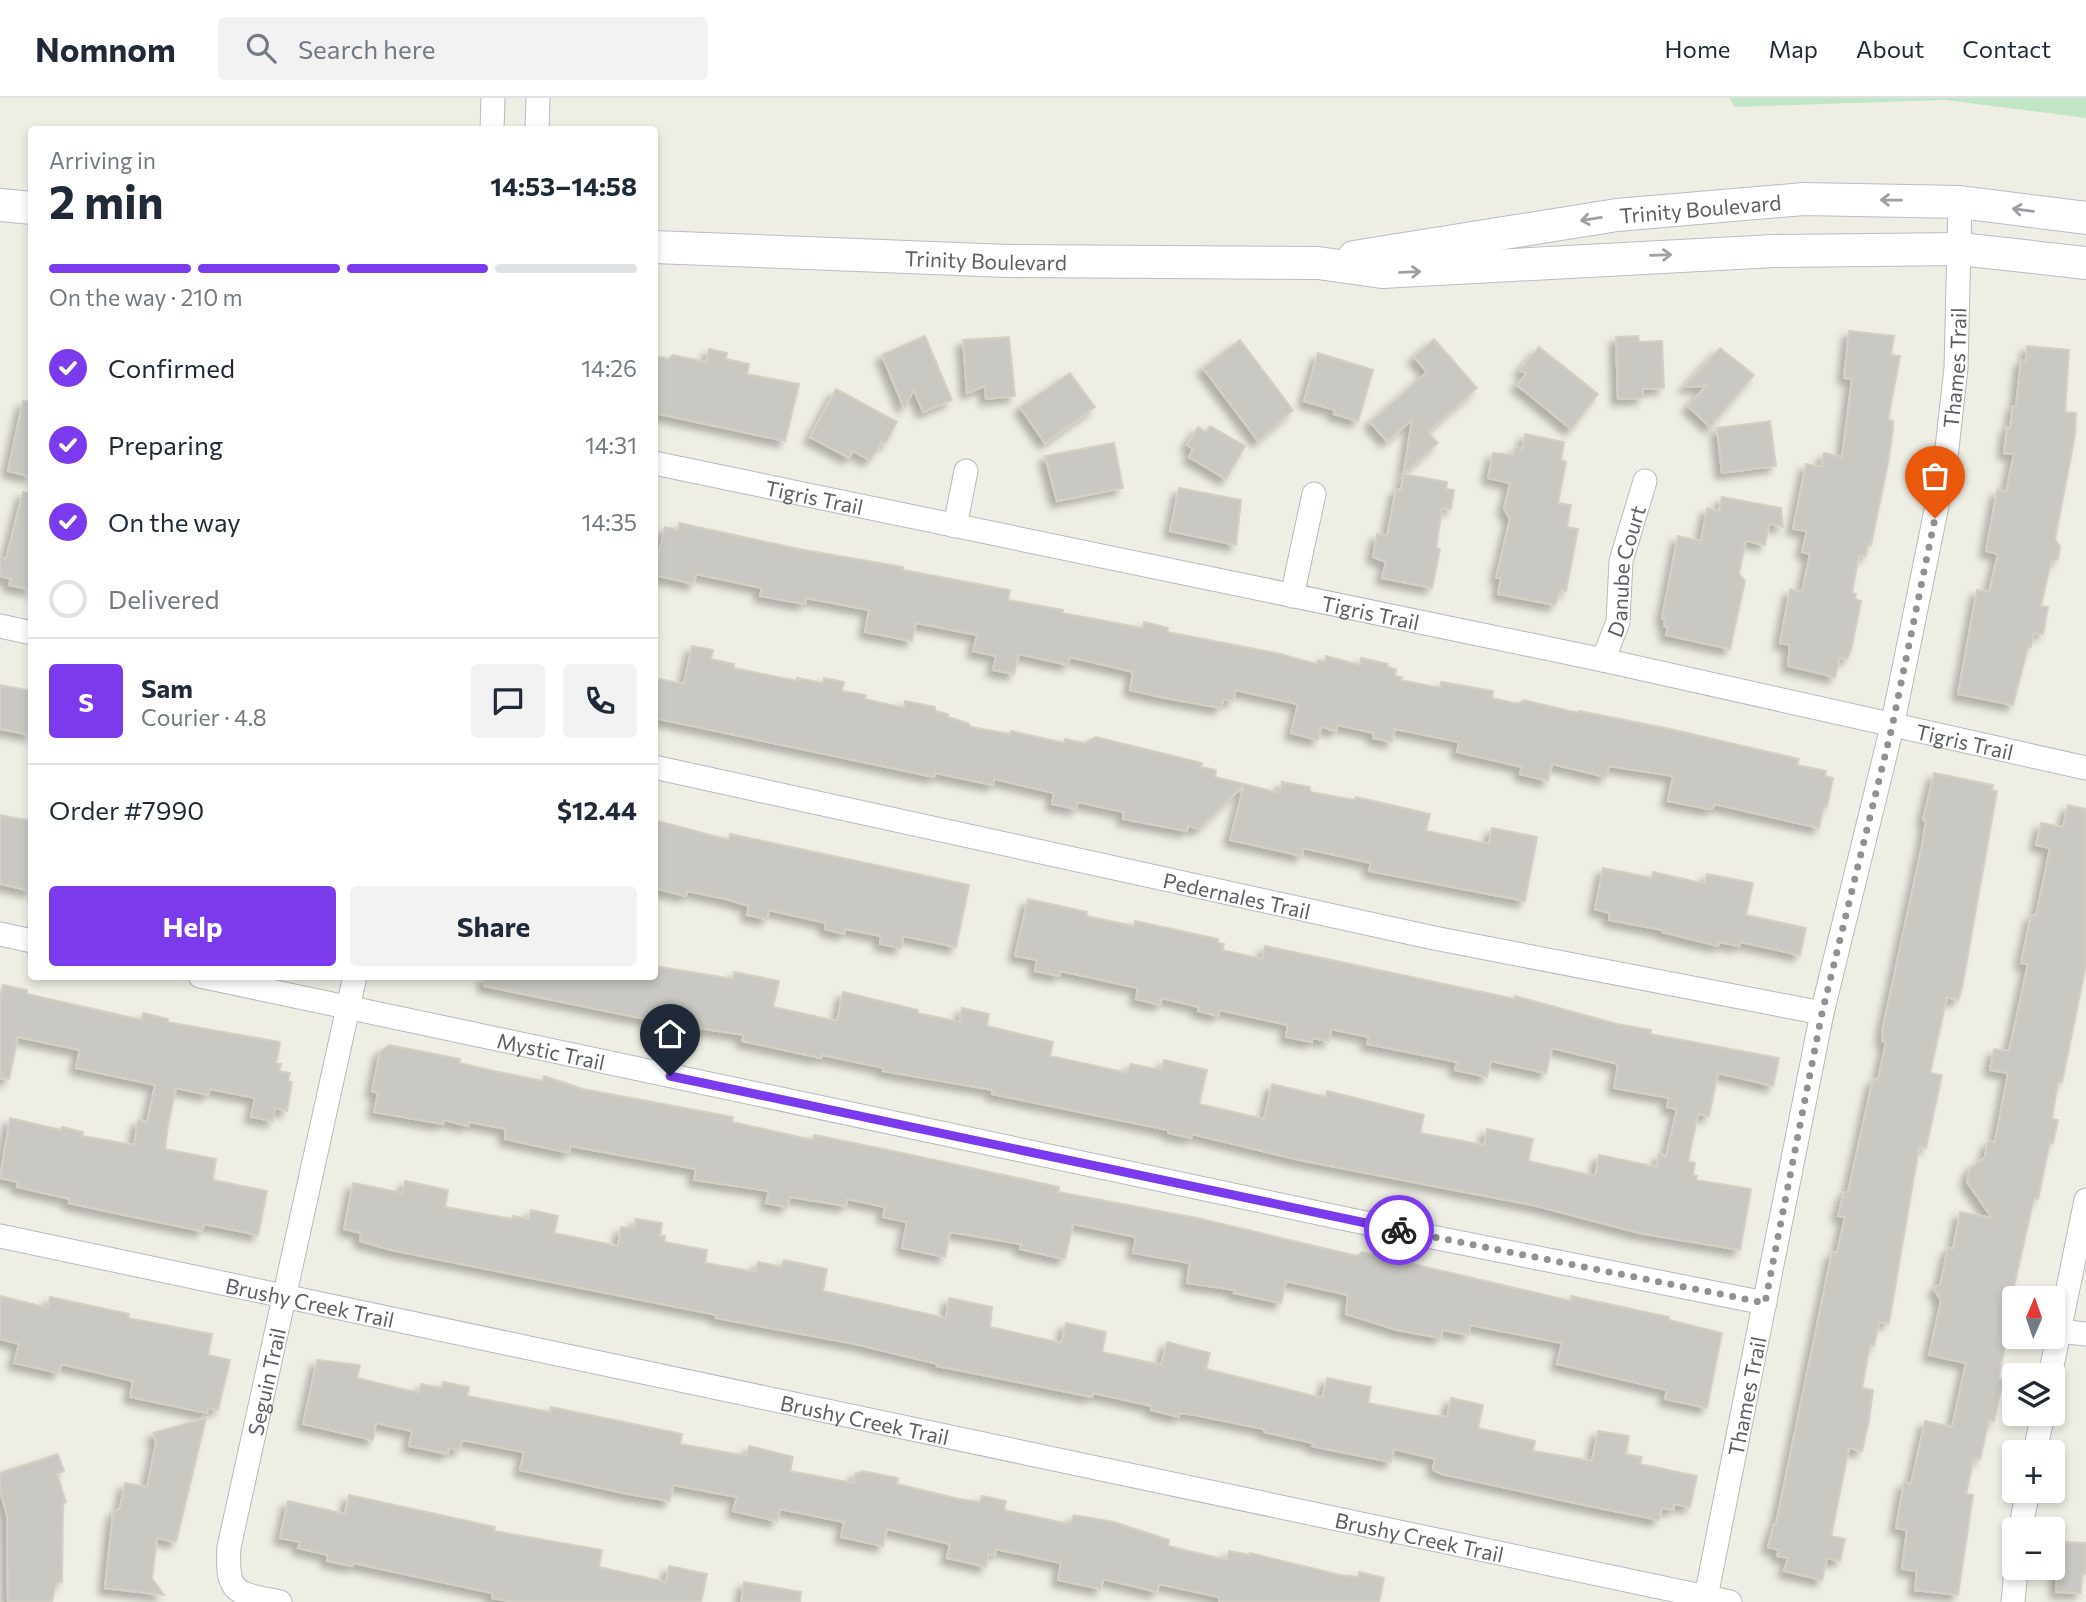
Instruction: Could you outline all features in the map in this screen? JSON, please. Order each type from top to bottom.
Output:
[{"type":"main road","name":"Trinity Boulevard","points":[[1318,263],[1617,215],[1804,199],[1960,202],[2086,218]]},
{"type":"main road","points":[[0,205],[28,208]]},
{"type":"main road","name":"Trinity Boulevard","points":[[658,247],[1008,261],[1318,263],[1382,272],[1453,271],[1637,256],[1960,249],[2086,263]]},
{"type":"street","points":[[492,126],[493,98]]},
{"type":"street","points":[[537,126],[538,98]]},
{"type":"street","name":"Thames Trail","points":[[1706,1600],[1822,1013],[1892,727],[1945,466],[1956,368],[1960,202]]},
{"type":"street","name":"Tigris Trail","points":[[658,464],[1603,660],[1892,727],[2086,768]]},
{"type":"street","points":[[955,526],[966,471]]},
{"type":"street","name":"Danube Court","points":[[1603,660],[1618,622],[1621,561],[1645,481]]},
{"type":"street","points":[[1292,596],[1314,494]]},
{"type":"street","points":[[0,626],[28,632]]},
{"type":"street","name":"Pedernales Trail","points":[[658,768],[1434,938],[1822,1013]]},
{"type":"street","points":[[0,934],[28,940]]},
{"type":"street","name":"Mystic Trail","points":[[218,980],[1409,1233],[1765,1303]]},
{"type":"street","name":"Seguin Trail","points":[[273,1601],[238,1592],[227,1577],[229,1547],[354,980]]},
{"type":"street","points":[[2065,1302],[2086,1200]]},
{"type":"street","name":"Brushy Creek Trail","points":[[0,1236],[1706,1600],[1730,1602]]},
{"type":"street","points":[[2065,1332],[2086,1334]]},
{"type":"street","points":[[2013,1602],[2015,1580]]},
{"type":"green space","points":[[1729,98],[2086,98],[2086,118],[1945,100],[1735,107]]},
{"type":"building","points":[[1849,331],[1894,336],[1891,355],[1900,356],[1888,420],[1893,421],[1893,429],[1888,463],[1871,545],[1868,544],[1866,556],[1859,555],[1852,593],[1856,594],[1855,599],[1861,601],[1851,650],[1847,659],[1840,657],[1835,677],[1788,666],[1790,645],[1780,643],[1790,589],[1802,592],[1810,554],[1802,552],[1807,531],[1793,529],[1806,464],[1821,467],[1824,453],[1842,457],[1852,379],[1844,378]]},
{"type":"building","points":[[925,336],[952,400],[923,412],[914,390],[904,408],[882,355]]},
{"type":"building","points":[[1638,336],[1639,342],[1662,341],[1664,388],[1643,389],[1643,398],[1618,399],[1616,337]]},
{"type":"building","points":[[1009,337],[1015,396],[986,399],[985,386],[967,393],[963,340]]},
{"type":"building","points":[[1434,339],[1477,388],[1428,432],[1438,443],[1404,473],[1412,420],[1387,441],[1370,422],[1427,372],[1414,357]]},
{"type":"building","points":[[1240,340],[1293,410],[1258,441],[1203,368]]},
{"type":"building","points":[[2027,346],[2069,350],[2065,412],[2076,413],[2075,435],[2055,539],[2060,546],[2058,559],[2051,561],[2041,606],[2048,607],[2043,634],[2034,633],[2031,647],[2028,647],[2013,705],[1958,694],[1977,590],[1989,592],[1998,554],[1986,551],[1997,490],[2006,492],[2014,454],[2004,453],[2007,427],[2010,428],[2013,406],[2016,406],[2021,360],[2026,361]]},
{"type":"building","points":[[1539,347],[1598,394],[1571,429],[1517,385],[1526,374],[1520,370]]},
{"type":"building","points":[[1720,348],[1754,375],[1710,427],[1688,406],[1706,386],[1684,387]]},
{"type":"building","points":[[709,349],[727,353],[726,359],[749,364],[747,374],[799,384],[785,441],[658,414],[658,357],[668,359],[673,355],[706,362]]},
{"type":"building","points":[[1318,353],[1373,370],[1358,421],[1334,414],[1335,410],[1304,401]]},
{"type":"building","points":[[1070,373],[1095,407],[1045,443],[1020,407]]},
{"type":"building","points":[[836,389],[897,422],[885,444],[882,442],[870,460],[853,451],[849,458],[810,437]]},
{"type":"building","points":[[23,401],[28,402],[28,476],[8,471]]},
{"type":"building","points":[[1770,421],[1776,466],[1722,473],[1717,428]]},
{"type":"building","points":[[1210,426],[1245,446],[1226,479],[1189,457],[1193,449],[1187,445],[1198,427],[1206,432]]},
{"type":"building","points":[[1525,434],[1564,442],[1561,460],[1566,462],[1558,503],[1571,505],[1567,527],[1578,529],[1566,591],[1561,590],[1555,605],[1498,594],[1501,578],[1496,578],[1510,519],[1504,509],[1510,483],[1488,478],[1493,453],[1513,455],[1515,447],[1522,449]]},
{"type":"building","points":[[1114,443],[1123,488],[1057,501],[1045,456]]},
{"type":"building","points":[[1404,474],[1447,482],[1446,489],[1454,490],[1451,509],[1442,508],[1436,548],[1440,549],[1432,588],[1382,578],[1386,562],[1373,557],[1377,534],[1387,536],[1396,489],[1401,490]]},
{"type":"building","points":[[1179,488],[1241,500],[1236,545],[1170,531]]},
{"type":"building","points":[[23,492],[28,493],[28,589],[9,585],[11,579],[0,576],[0,558],[6,559]]},
{"type":"building","points":[[1722,497],[1781,508],[1783,527],[1769,524],[1765,545],[1746,541],[1739,573],[1745,581],[1730,649],[1666,635],[1668,627],[1664,626],[1665,619],[1662,618],[1678,536],[1701,541],[1707,508],[1719,511]]},
{"type":"building","points":[[679,523],[799,549],[903,567],[903,570],[1010,590],[1008,600],[1063,610],[1062,613],[1143,628],[1144,622],[1168,628],[1167,632],[1276,653],[1317,664],[1318,660],[1325,662],[1326,656],[1360,665],[1361,658],[1388,664],[1387,667],[1396,669],[1395,676],[1402,677],[1401,680],[1440,688],[1441,682],[1493,691],[1492,698],[1518,704],[1524,700],[1578,713],[1579,711],[1670,729],[1799,759],[1797,765],[1826,771],[1825,776],[1833,778],[1827,807],[1824,806],[1819,828],[1714,804],[1713,808],[1708,809],[1668,801],[1673,776],[1609,766],[1606,777],[1552,764],[1548,781],[1520,774],[1522,767],[1457,752],[1459,742],[1395,729],[1392,742],[1373,738],[1374,733],[1338,725],[1336,731],[1321,727],[1318,740],[1291,733],[1298,704],[1235,690],[1233,701],[1223,699],[1221,708],[1160,697],[1130,690],[1133,672],[1070,657],[1068,665],[1019,654],[1014,674],[993,670],[996,656],[973,651],[977,635],[916,623],[912,641],[865,632],[869,610],[806,598],[805,604],[760,596],[762,588],[696,574],[694,584],[658,576],[658,558],[665,527],[678,530]]},
{"type":"building","points":[[692,646],[713,650],[711,659],[734,664],[734,668],[797,681],[797,678],[823,683],[824,678],[844,682],[842,691],[866,695],[865,699],[904,708],[905,701],[935,707],[935,711],[948,714],[948,717],[968,723],[971,727],[1010,734],[1011,731],[1064,743],[1065,739],[1084,743],[1096,737],[1202,763],[1201,767],[1216,770],[1215,777],[1280,793],[1282,782],[1310,787],[1310,792],[1355,800],[1356,797],[1430,814],[1426,831],[1489,844],[1492,828],[1537,837],[1525,901],[1369,871],[1371,863],[1303,848],[1302,856],[1230,840],[1244,785],[1199,829],[1188,826],[1187,831],[1123,819],[1124,812],[1078,802],[1076,809],[1052,804],[1054,793],[994,779],[993,785],[935,773],[934,777],[658,719],[658,679],[684,684]]},
{"type":"building","points":[[0,685],[28,690],[28,734],[0,729]]},
{"type":"building","points":[[1934,773],[1993,785],[1992,790],[1997,791],[1962,988],[1958,1000],[1947,997],[1930,1073],[1942,1075],[1926,1148],[1919,1147],[1889,1323],[1879,1322],[1874,1346],[1870,1345],[1862,1388],[1873,1390],[1869,1420],[1862,1451],[1849,1448],[1831,1536],[1845,1539],[1840,1561],[1827,1558],[1822,1580],[1784,1571],[1788,1558],[1777,1556],[1779,1550],[1768,1547],[1776,1524],[1832,1252],[1837,1253],[1845,1217],[1838,1216],[1844,1192],[1848,1192],[1873,1079],[1878,1080],[1886,1042],[1882,1041],[1883,1027],[1922,846],[1926,821],[1923,820]]},
{"type":"building","points":[[2068,805],[2086,809],[2086,965],[2062,1082],[2058,1082],[2052,1119],[2058,1120],[2053,1143],[2050,1142],[2038,1199],[2034,1198],[2014,1286],[2002,1286],[2002,1349],[2004,1349],[1998,1379],[2002,1380],[2002,1385],[1994,1421],[1989,1420],[1980,1459],[1974,1458],[1966,1494],[1973,1495],[1958,1595],[1915,1590],[1917,1571],[1902,1569],[1907,1530],[1896,1528],[1904,1482],[1911,1484],[1925,1421],[1952,1427],[1966,1363],[1929,1355],[1941,1301],[1934,1288],[1940,1285],[1948,1248],[1953,1249],[1960,1212],[1992,1218],[1967,1182],[1970,1168],[1985,1157],[1988,1141],[1995,1142],[2008,1073],[1990,1070],[1994,1049],[2009,1051],[2028,964],[2021,963],[2031,915],[2036,916],[2050,848],[2036,845],[2041,823],[2063,827]]},
{"type":"building","points":[[0,815],[28,820],[28,890],[0,884]]},
{"type":"building","points":[[658,821],[729,840],[730,834],[969,885],[956,947],[903,936],[901,948],[880,944],[881,936],[845,929],[844,934],[825,929],[826,923],[769,910],[767,919],[747,915],[749,906],[687,891],[686,896],[658,889]]},
{"type":"building","points":[[1603,868],[1652,878],[1653,872],[1705,884],[1707,874],[1753,883],[1746,915],[1806,928],[1800,955],[1740,942],[1739,946],[1719,942],[1718,946],[1662,930],[1609,920],[1610,913],[1595,909]]},
{"type":"building","points":[[1028,899],[1087,912],[1086,916],[1134,926],[1135,921],[1218,939],[1218,943],[1224,944],[1222,950],[1262,959],[1265,946],[1515,999],[1515,996],[1617,1024],[1651,1030],[1650,1034],[1779,1058],[1773,1086],[1718,1073],[1709,1116],[1698,1114],[1688,1161],[1695,1163],[1693,1175],[1697,1176],[1696,1180],[1751,1189],[1740,1250],[1639,1233],[1537,1206],[1299,1160],[1192,1134],[1191,1138],[1168,1133],[1168,1130],[992,1094],[993,1090],[883,1071],[884,1068],[742,1041],[744,1035],[660,1022],[484,986],[484,980],[658,980],[658,967],[733,979],[734,972],[779,981],[773,1007],[837,1021],[843,992],[960,1022],[962,1008],[989,1014],[987,1026],[1053,1042],[1050,1056],[1128,1073],[1130,1064],[1162,1070],[1164,1060],[1207,1070],[1199,1104],[1264,1119],[1272,1084],[1326,1097],[1327,1091],[1424,1115],[1420,1133],[1484,1145],[1487,1129],[1533,1139],[1528,1161],[1595,1176],[1599,1155],[1656,1167],[1659,1154],[1666,1156],[1677,1109],[1667,1107],[1669,1098],[1614,1088],[1618,1064],[1552,1048],[1546,1073],[1491,1061],[1487,1077],[1455,1070],[1457,1062],[1367,1044],[1369,1037],[1331,1029],[1329,1041],[1312,1038],[1312,1042],[1286,1037],[1288,1025],[1219,1010],[1218,1016],[1198,1011],[1199,1007],[1162,998],[1160,1005],[1136,999],[1138,988],[1060,971],[1059,976],[1035,971],[1037,960],[1015,956]]},
{"type":"building","points":[[3,985],[27,990],[27,994],[142,1020],[143,1013],[168,1019],[167,1022],[280,1042],[276,1064],[281,1064],[279,1071],[290,1073],[288,1081],[292,1082],[287,1111],[275,1108],[273,1121],[251,1117],[255,1098],[210,1089],[208,1095],[176,1088],[165,1149],[216,1159],[213,1180],[267,1191],[258,1235],[204,1224],[202,1231],[105,1211],[69,1203],[70,1199],[17,1187],[18,1182],[0,1178],[10,1118],[61,1130],[62,1127],[83,1132],[82,1136],[134,1145],[138,1120],[147,1122],[155,1085],[76,1068],[80,1050],[18,1037],[9,1079],[0,1078],[0,999]]},
{"type":"building","points":[[389,1045],[460,1059],[459,1063],[494,1071],[543,1081],[544,1076],[583,1089],[733,1117],[732,1122],[813,1140],[814,1135],[1059,1187],[1058,1192],[1197,1218],[1357,1256],[1362,1252],[1571,1301],[1571,1296],[1669,1317],[1669,1320],[1722,1333],[1707,1408],[1665,1399],[1667,1390],[1557,1364],[1562,1343],[1470,1325],[1469,1335],[1442,1330],[1441,1338],[1397,1330],[1346,1314],[1348,1295],[1286,1281],[1281,1303],[1234,1293],[1235,1290],[1187,1283],[1190,1263],[1133,1253],[1136,1237],[1073,1224],[1065,1258],[1059,1258],[1020,1249],[1021,1244],[950,1232],[945,1257],[902,1248],[907,1222],[883,1217],[885,1207],[847,1199],[846,1206],[790,1197],[787,1207],[766,1203],[769,1191],[694,1180],[696,1169],[570,1146],[569,1153],[505,1139],[506,1129],[469,1122],[468,1126],[444,1120],[443,1124],[374,1112],[378,1093],[372,1091],[380,1052]]},
{"type":"building","points":[[405,1181],[448,1190],[445,1207],[512,1219],[513,1216],[529,1219],[531,1210],[558,1216],[554,1233],[618,1246],[621,1227],[634,1229],[636,1219],[662,1223],[660,1236],[665,1236],[664,1242],[707,1250],[705,1263],[756,1272],[758,1262],[782,1267],[784,1260],[827,1269],[823,1291],[946,1318],[949,1298],[992,1307],[990,1327],[1061,1343],[1066,1323],[1106,1332],[1102,1352],[1161,1365],[1167,1342],[1210,1353],[1206,1369],[1322,1398],[1327,1378],[1371,1387],[1368,1403],[1430,1415],[1447,1417],[1451,1398],[1483,1405],[1478,1428],[1535,1441],[1533,1451],[1592,1461],[1598,1431],[1629,1436],[1626,1454],[1642,1457],[1640,1464],[1697,1476],[1690,1507],[1674,1504],[1673,1510],[1662,1508],[1659,1520],[1584,1505],[1442,1474],[1433,1470],[1435,1459],[1394,1449],[1391,1462],[1326,1449],[1312,1446],[1313,1443],[1264,1432],[1264,1429],[1195,1415],[1179,1413],[1179,1417],[1151,1410],[1152,1406],[1093,1393],[1092,1397],[937,1366],[938,1364],[855,1344],[716,1318],[717,1315],[391,1250],[360,1241],[361,1233],[344,1229],[353,1183],[403,1193]]},
{"type":"building","points":[[0,1296],[48,1308],[50,1297],[129,1314],[128,1318],[212,1334],[208,1355],[230,1360],[218,1410],[208,1408],[207,1413],[130,1397],[133,1381],[61,1364],[59,1373],[14,1363],[19,1344],[0,1339]]},
{"type":"building","points":[[317,1360],[360,1365],[357,1378],[419,1393],[421,1384],[442,1388],[443,1382],[469,1387],[467,1396],[550,1412],[551,1407],[682,1434],[680,1444],[747,1456],[749,1446],[793,1457],[790,1471],[853,1483],[855,1474],[862,1471],[898,1478],[897,1484],[959,1499],[980,1502],[982,1496],[1006,1501],[1004,1510],[1069,1524],[1074,1515],[1114,1522],[1169,1540],[1168,1546],[1227,1560],[1229,1551],[1250,1553],[1340,1575],[1358,1577],[1359,1572],[1384,1578],[1379,1602],[1219,1602],[1219,1597],[1159,1584],[1157,1592],[1103,1579],[1101,1589],[1058,1580],[1061,1563],[996,1549],[995,1555],[988,1554],[986,1567],[947,1558],[950,1544],[887,1529],[883,1546],[841,1537],[844,1522],[780,1509],[777,1521],[733,1511],[737,1497],[673,1485],[670,1501],[520,1470],[524,1452],[462,1440],[460,1450],[449,1448],[448,1454],[409,1446],[412,1431],[376,1423],[373,1440],[303,1424]]},
{"type":"building","points":[[206,1418],[176,1542],[157,1538],[152,1578],[164,1595],[105,1588],[113,1513],[120,1508],[125,1483],[147,1487],[156,1443],[153,1433]]},
{"type":"building","points":[[58,1454],[64,1471],[57,1474],[66,1502],[63,1503],[62,1582],[56,1582],[52,1602],[8,1602],[7,1515],[0,1491],[0,1473]]},
{"type":"building","points":[[349,1495],[495,1527],[494,1531],[602,1550],[599,1567],[666,1582],[669,1566],[707,1574],[701,1602],[516,1602],[492,1598],[492,1593],[353,1563],[352,1566],[327,1561],[328,1555],[298,1548],[300,1542],[280,1538],[288,1501],[345,1514]]},
{"type":"building","points":[[2065,1542],[2086,1543],[2086,1574],[2082,1574],[2081,1593],[2056,1592],[2056,1580],[2065,1580]]},
{"type":"building","points":[[744,1582],[801,1592],[800,1602],[741,1602]]},
{"type":"way so far","points":[[1399,1230],[1765,1303],[1822,1013],[1892,727],[1935,518]]},
{"type":"route","points":[[670,1076],[1399,1230]]}]
